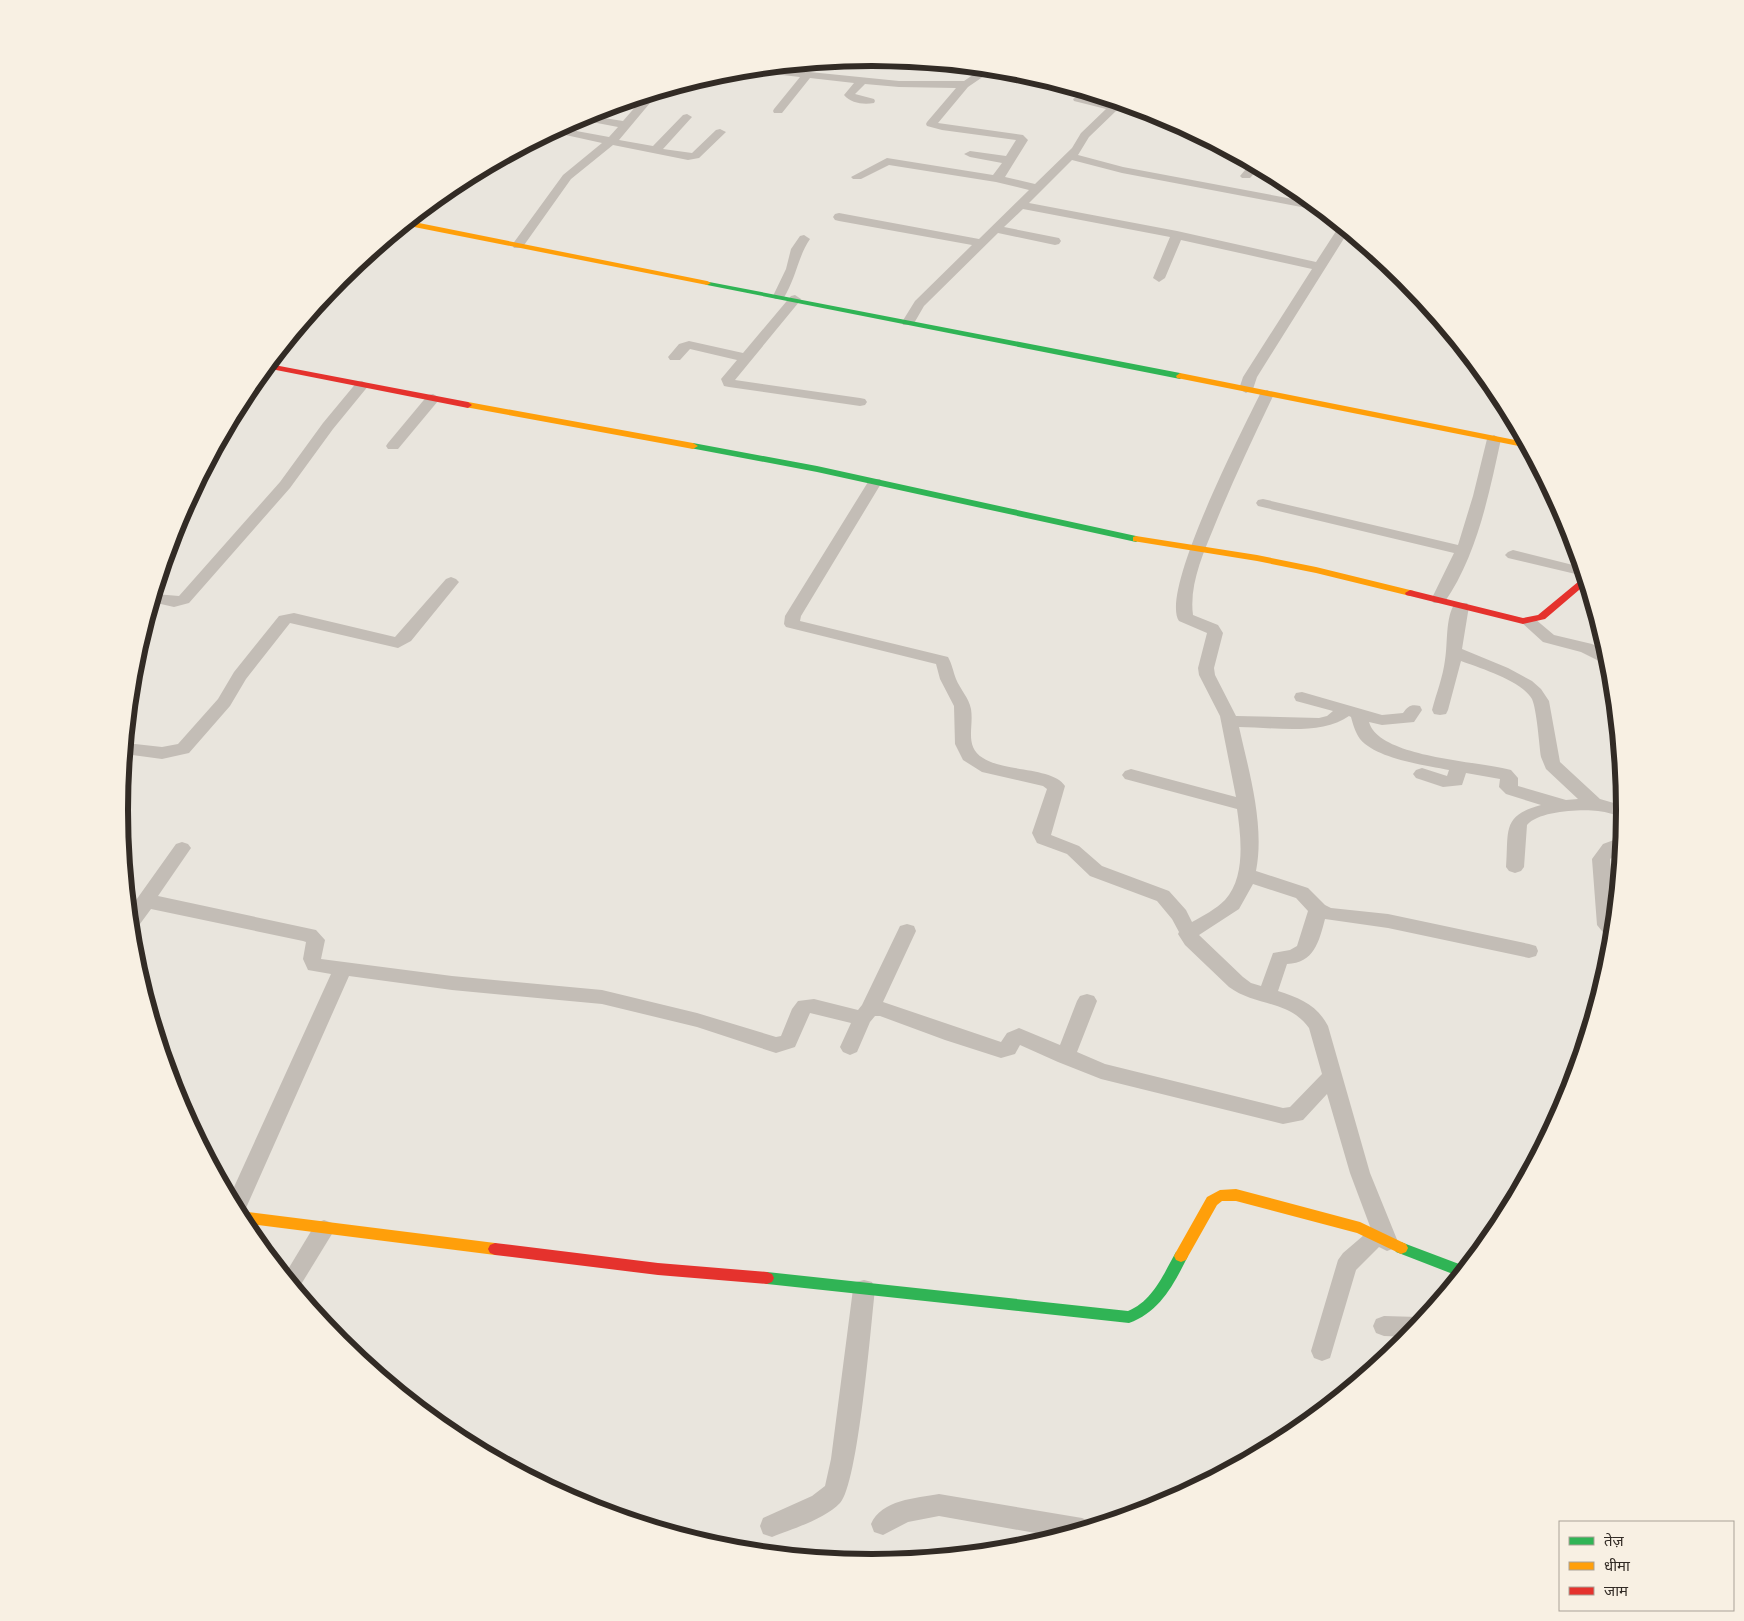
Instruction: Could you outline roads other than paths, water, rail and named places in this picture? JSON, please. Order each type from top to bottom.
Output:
[{"type":"street","points":[[785,72],[899,84],[964,85]]},
{"type":"street","points":[[778,111],[808,74]]},
{"type":"street","points":[[979,75],[964,85],[931,124],[1019,137],[1022,140],[997,175],[998,179]]},
{"type":"street","points":[[862,80],[850,96],[855,99],[870,101]]},
{"type":"street","points":[[1078,99],[1102,103]]},
{"type":"street","points":[[518,245],[567,177],[611,142],[644,103]]},
{"type":"street","points":[[1107,105],[1117,108]]},
{"type":"street","points":[[908,322],[914,309],[1070,156],[1088,132],[1112,108]]},
{"type":"street","points":[[655,151],[687,118]]},
{"type":"street","points":[[596,120],[626,125]]},
{"type":"street","points":[[567,132],[684,157],[692,157],[720,132]]},
{"type":"street","points":[[959,173],[973,149],[1007,160]]},
{"type":"street","points":[[1070,156],[1129,171],[1304,205]]},
{"type":"street","points":[[858,177],[887,160],[998,179],[1037,188]]},
{"type":"street","points":[[1246,176],[1251,170]]},
{"type":"street","points":[[1020,205],[1177,235],[1321,267]]},
{"type":"street","points":[[839,216],[982,242]]},
{"type":"street","points":[[414,224],[1520,444]]},
{"type":"street","points":[[996,229],[1055,241]]},
{"type":"street","points":[[1246,389],[1250,377],[1341,233]]},
{"type":"street","points":[[1159,278],[1177,235]]},
{"type":"street","points":[[779,296],[792,269],[797,249],[804,239]]},
{"type":"street","points":[[795,299],[728,379],[729,383],[860,402]]},
{"type":"street","points":[[675,357],[684,347],[689,346],[746,358]]},
{"type":"street","points":[[274,367],[721,450],[875,482],[1082,529],[1307,568],[1529,622],[1549,639],[1586,648],[1600,654]]},
{"type":"street","points":[[159,599],[174,602],[184,600],[285,485],[328,426],[362,385]]},
{"type":"street","points":[[1187,934],[1232,904],[1246,885],[1250,855],[1245,805],[1229,721],[1206,668],[1215,638],[1215,630],[1185,618],[1182,612],[1182,605],[1198,548],[1267,394]]},
{"type":"street","points":[[392,446],[433,398]]},
{"type":"street","points":[[1439,600],[1463,551],[1480,502],[1494,439]]},
{"type":"street","points":[[875,482],[793,616],[792,624],[942,660],[947,679],[963,709],[964,746],[968,755],[983,767],[1048,780],[1056,786],[1044,819],[1041,836],[1044,839],[1073,850],[1096,871],[1164,896],[1179,915],[1187,934],[1197,946],[1244,988],[1303,1008],[1311,1015],[1318,1026],[1381,1239]]},
{"type":"street","points":[[1263,503],[1463,551]]},
{"type":"street","points":[[1512,555],[1577,571]]},
{"type":"street","points":[[130,750],[162,753],[183,750],[224,702],[240,676],[285,619],[294,618],[398,643],[405,638],[451,582]]},
{"type":"street","points":[[1529,622],[1541,616],[1581,583]]},
{"type":"street","points":[[1440,710],[1450,678],[1461,606]]},
{"type":"street","points":[[1454,652],[1515,678],[1528,685],[1538,694],[1541,701],[1549,757],[1552,765],[1595,805]]},
{"type":"street","points":[[1302,697],[1382,720],[1408,718],[1414,710]]},
{"type":"street","points":[[1229,721],[1319,723],[1353,712]]},
{"type":"street","points":[[1353,712],[1366,735],[1379,746],[1458,767],[1505,774],[1509,778],[1508,787],[1512,790],[1565,806]]},
{"type":"street","points":[[1422,774],[1444,782],[1453,782],[1456,780],[1458,767]]},
{"type":"street","points":[[1132,775],[1245,805]]},
{"type":"street","points":[[1514,867],[1520,820],[1534,813],[1565,806],[1595,805],[1616,810]]},
{"type":"street","points":[[1607,926],[1601,859],[1604,852],[1615,845]]},
{"type":"street","points":[[135,915],[182,848]]},
{"type":"street","points":[[1247,875],[1302,894],[1318,910],[1338,916],[1388,921],[1528,951]]},
{"type":"street","points":[[143,904],[151,902],[162,903],[309,935],[316,940],[312,959],[315,965],[452,983],[602,996],[697,1020],[776,1046],[788,1042],[805,1006],[856,1016],[866,1015],[881,1009],[952,1035],[1001,1050],[1008,1049],[1014,1038],[1019,1036],[1101,1071],[1283,1116],[1296,1114],[1332,1076]]},
{"type":"street","points":[[1267,996],[1280,958],[1301,954],[1309,943],[1318,910]]},
{"type":"street","points":[[850,1046],[907,931]]},
{"type":"street","points":[[238,1201],[343,968]]},
{"type":"street","points":[[1065,1057],[1087,1001]]},
{"type":"street","points":[[251,1221],[658,1268],[1129,1317],[1139,1314],[1157,1298],[1212,1201],[1217,1196],[1236,1195],[1347,1224],[1457,1270]]},
{"type":"street","points":[[294,1279],[324,1229]]},
{"type":"street","points":[[1322,1351],[1346,1267],[1351,1260],[1381,1239]]},
{"type":"street","points":[[772,1526],[821,1504],[833,1494],[837,1487],[843,1459],[864,1289]]},
{"type":"street","points":[[1384,1326],[1408,1327]]},
{"type":"street","points":[[883,1524],[904,1511],[939,1505],[1069,1528]]}]
